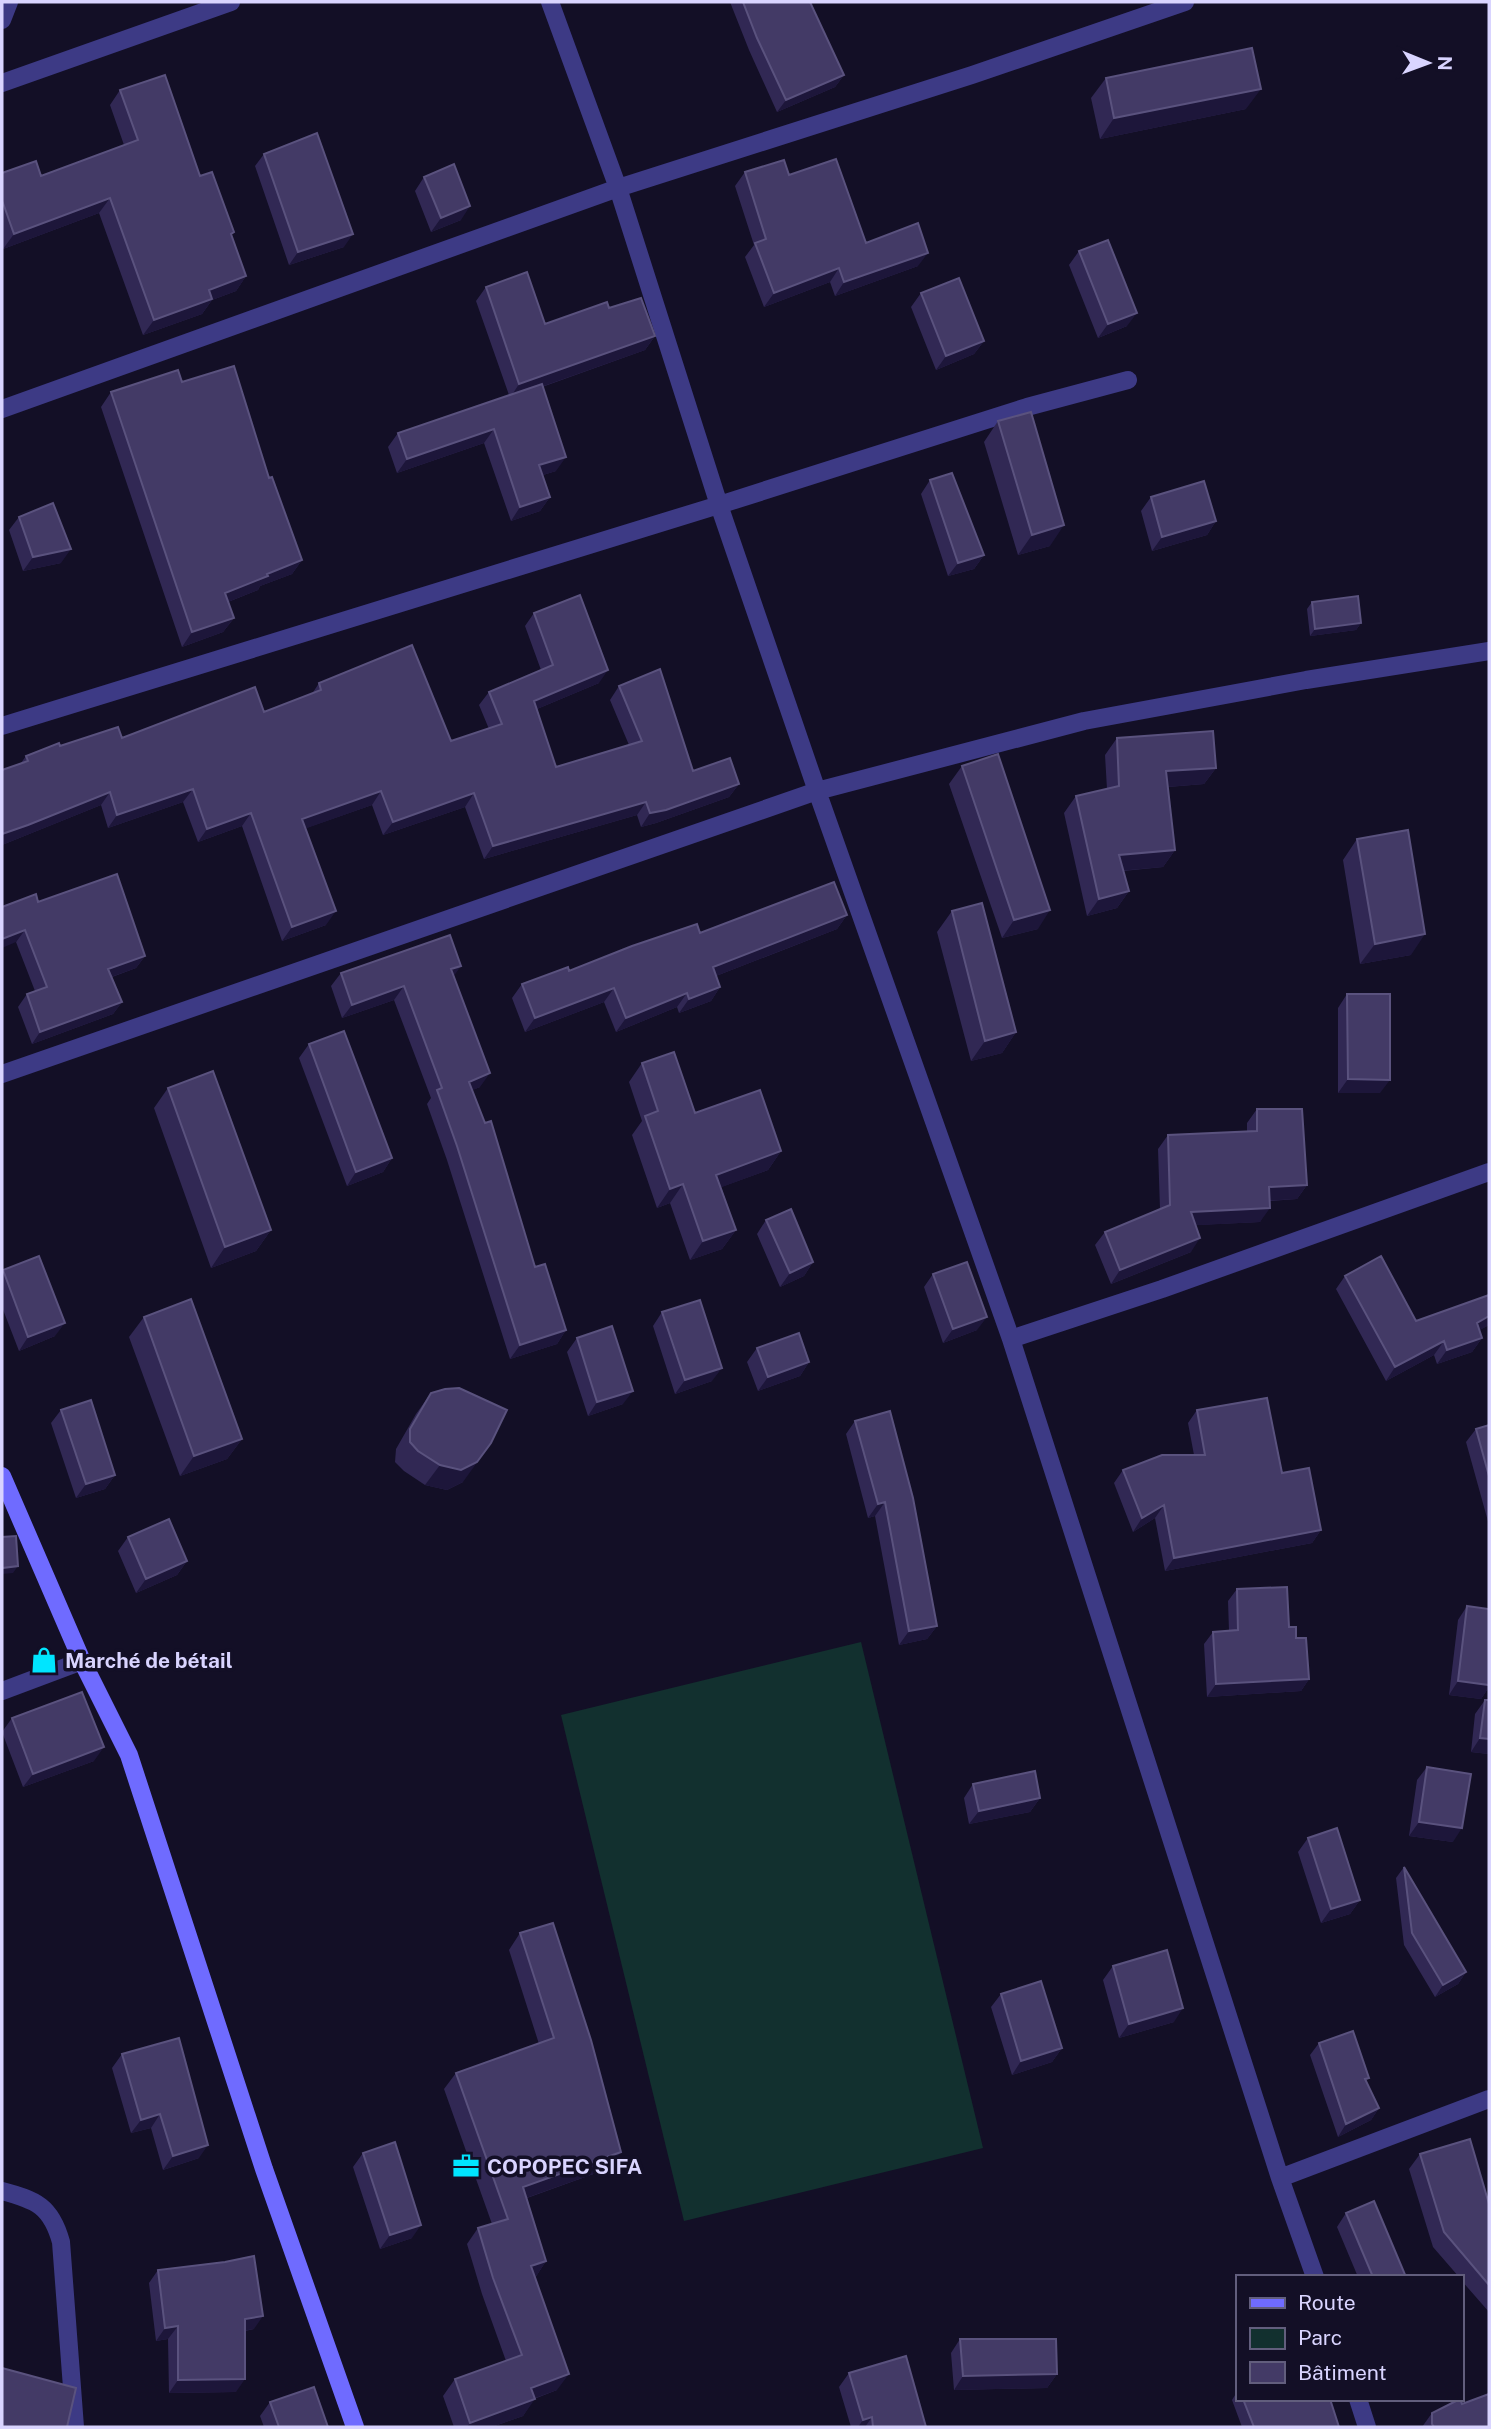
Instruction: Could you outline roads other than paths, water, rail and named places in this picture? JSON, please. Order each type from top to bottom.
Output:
[{"type":"main road","points":[[2,1476],[82,1661],[129,1755],[264,2169],[355,2427]]},
{"type":"street","points":[[2,20],[9,2]]},
{"type":"street","points":[[2,83],[231,2]]},
{"type":"street","points":[[550,2],[618,188],[719,505],[817,791],[1011,1339],[1280,2178],[1314,2275]]},
{"type":"street","points":[[2,409],[618,188],[972,75],[1185,2]]},
{"type":"street","points":[[2,726],[1027,407],[1128,380]]},
{"type":"street","points":[[2,1074],[817,791],[1084,722],[1306,680],[1489,651]]},
{"type":"street","points":[[1011,1339],[1162,1289],[1489,1172]]},
{"type":"street","points":[[2,1691],[82,1661]]},
{"type":"street","points":[[1280,2178],[1489,2099]]},
{"type":"street","points":[[2,2191],[41,2204],[55,2222],[61,2242],[75,2427]]},
{"type":"street","points":[[1359,2401],[1367,2427]]},
{"type":"place","name":"Marché de bétail","points":[[44,1660]]},
{"type":"place","name":"COPOPEC SIFA","points":[[466,2166]]}]
